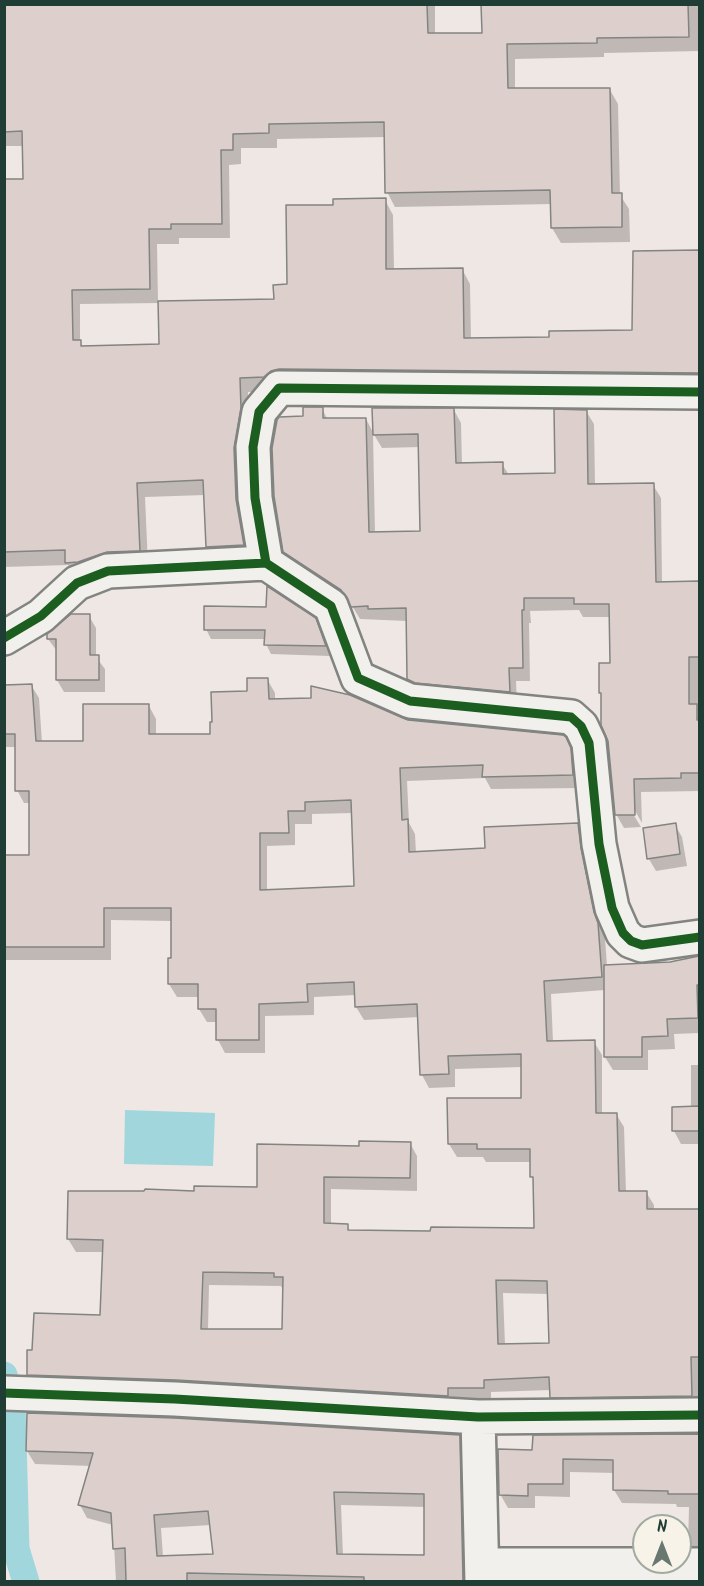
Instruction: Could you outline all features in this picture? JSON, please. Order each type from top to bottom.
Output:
[{"type":"street","points":[[266,563],[255,498],[253,447],[259,412],[279,388],[699,392]]},
{"type":"street","points":[[4,638],[41,616],[77,583],[108,571],[266,563],[331,606],[358,678],[410,701],[571,717],[576,721],[589,743],[599,844],[612,908],[623,933],[631,941],[642,945],[699,937]]},
{"type":"street","points":[[4,1393],[187,1400],[478,1417],[595,1414],[699,1415]]},
{"type":"street","points":[[478,1417],[482,1573],[699,1564]]},
{"type":"water","points":[[125,1110],[215,1113],[213,1166],[124,1164]]},
{"type":"building","points":[[4,4],[427,4],[428,33],[482,33],[481,4],[688,4],[689,37],[597,38],[597,43],[507,44],[508,88],[610,88],[612,193],[622,193],[622,227],[551,228],[550,190],[385,193],[384,122],[269,124],[269,133],[233,134],[233,150],[221,150],[222,224],[171,224],[171,229],[149,229],[150,289],[72,290],[73,340],[81,340],[81,346],[159,344],[158,301],[274,299],[273,285],[287,284],[286,205],[333,205],[333,199],[386,198],[386,269],[463,268],[464,338],[549,337],[549,331],[632,330],[633,251],[699,250],[699,373],[279,369],[271,371],[264,377],[240,378],[241,408],[234,448],[236,499],[244,545],[206,547],[203,480],[137,483],[140,551],[107,552],[78,562],[65,563],[65,550],[4,552],[4,179],[23,179],[22,131],[4,132]]},
{"type":"building","points":[[303,407],[323,407],[323,418],[366,418],[369,532],[420,531],[418,434],[373,435],[372,408],[454,408],[456,463],[503,462],[503,474],[555,473],[554,409],[587,410],[588,484],[654,483],[656,582],[699,581],[699,657],[689,657],[689,704],[697,704],[699,773],[681,773],[681,778],[634,779],[635,815],[615,815],[608,741],[601,725],[601,693],[599,693],[599,663],[610,663],[609,604],[574,604],[574,598],[524,598],[524,610],[522,610],[523,668],[509,668],[510,692],[415,683],[407,679],[406,608],[351,607],[341,590],[283,552],[274,496],[272,448],[279,417],[303,416]]},
{"type":"building","points":[[267,586],[316,618],[326,646],[264,645],[265,630],[204,630],[204,606],[266,607]]},
{"type":"building","points":[[71,614],[90,614],[90,655],[99,655],[99,680],[56,680],[56,639],[47,639],[47,634]]},
{"type":"building","points":[[247,678],[268,678],[269,699],[311,698],[311,686],[350,695],[408,720],[566,737],[571,748],[573,775],[482,777],[483,765],[400,768],[402,820],[408,819],[409,852],[485,848],[484,827],[578,823],[581,848],[598,923],[602,977],[544,981],[547,1041],[595,1040],[596,1113],[617,1113],[619,1191],[647,1191],[647,1209],[699,1209],[699,1357],[691,1357],[692,1396],[550,1398],[549,1377],[484,1380],[484,1388],[448,1388],[448,1396],[176,1380],[27,1375],[27,1350],[32,1350],[34,1313],[100,1315],[103,1240],[67,1239],[68,1191],[144,1191],[145,1189],[194,1191],[194,1186],[257,1187],[257,1144],[359,1146],[359,1141],[411,1142],[410,1178],[324,1177],[324,1223],[348,1224],[348,1230],[430,1231],[431,1227],[534,1228],[530,1149],[477,1149],[477,1144],[448,1144],[447,1098],[521,1098],[521,1054],[448,1056],[449,1074],[420,1075],[417,1004],[355,1007],[354,982],[307,984],[308,1002],[259,1004],[259,1040],[216,1040],[216,1009],[198,1009],[198,984],[168,984],[168,958],[171,958],[171,908],[104,908],[104,947],[4,947],[4,855],[29,855],[29,791],[15,791],[15,734],[4,734],[4,685],[32,684],[36,741],[83,741],[83,704],[149,704],[149,734],[210,734],[211,692],[247,691]],"holes":[[[351,800],[354,886],[260,890],[260,833],[289,833],[288,811],[305,811],[305,802]],[[203,1272],[274,1273],[274,1277],[283,1277],[282,1329],[201,1329]],[[496,1280],[547,1281],[549,1343],[498,1344]]]},
{"type":"building","points":[[676,823],[680,854],[647,859],[643,828]]},
{"type":"building","points":[[699,956],[698,1018],[667,1019],[668,1036],[642,1037],[642,1057],[604,1057],[604,965],[670,962]]},
{"type":"building","points":[[699,1106],[699,1131],[672,1131],[672,1107]]},
{"type":"building","points":[[27,1413],[174,1418],[460,1435],[463,1581],[364,1581],[364,1577],[187,1573],[187,1581],[126,1581],[125,1548],[113,1549],[111,1513],[78,1505],[93,1453],[26,1451]],"holes":[[[334,1492],[424,1494],[424,1555],[337,1554]],[[208,1511],[213,1554],[157,1556],[154,1515]]]},
{"type":"building","points":[[699,1434],[699,1494],[613,1490],[613,1460],[563,1459],[563,1484],[528,1484],[528,1496],[499,1495],[498,1449],[532,1450],[533,1435]]},
{"type":"waterway","points":[[4,1375],[12,1402],[16,1549],[26,1582]]},
{"type":"cycle path","points":[[4,638],[41,616],[77,583],[108,571],[266,563],[255,498],[253,447],[259,412],[279,388],[700,392]]},
{"type":"cycle path","points":[[266,563],[331,606],[358,678],[410,701],[571,717],[581,726],[589,743],[599,844],[612,908],[623,933],[631,941],[642,945],[700,937]]},
{"type":"cycle path","points":[[4,1393],[175,1399],[478,1417],[700,1415]]}]
